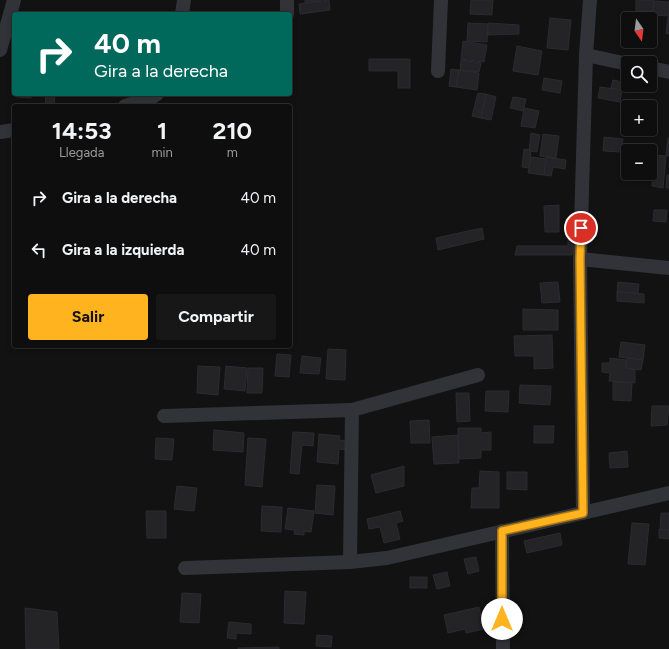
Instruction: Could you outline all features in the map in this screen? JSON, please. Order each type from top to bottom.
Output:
[{"type":"street","points":[[0,50],[14,0]]},
{"type":"street","points":[[182,12],[184,0]]},
{"type":"street","points":[[287,0],[287,12]]},
{"type":"street","points":[[438,71],[441,0]]},
{"type":"street","points":[[583,513],[580,259],[586,55],[590,0]]},
{"type":"street","points":[[586,55],[621,62]]},
{"type":"street","points":[[657,69],[669,72]]},
{"type":"street","points":[[132,104],[154,96]]},
{"type":"street","points":[[0,132],[12,130]]},
{"type":"street","points":[[580,259],[669,268]]},
{"type":"street","points":[[164,416],[352,410],[478,375]]},
{"type":"street","points":[[350,562],[352,410]]},
{"type":"street","points":[[185,568],[350,562],[387,558],[669,493]]},
{"type":"street","points":[[502,531],[503,649]]},
{"type":"building","points":[[305,0],[320,0],[321,1],[305,3]]},
{"type":"building","points":[[329,0],[330,10],[300,14],[299,4]]},
{"type":"building","points":[[471,0],[493,0],[492,15],[470,14]]},
{"type":"building","points":[[636,0],[654,0],[654,11],[636,11]]},
{"type":"building","points":[[654,1],[669,2],[669,16],[657,15],[657,12],[653,12]]},
{"type":"building","points":[[669,17],[669,34],[666,33]]},
{"type":"building","points":[[550,18],[571,20],[568,50],[547,48]]},
{"type":"building","points":[[468,23],[488,24],[487,42],[467,41]]},
{"type":"building","points":[[488,23],[519,25],[519,34],[488,35]]},
{"type":"building","points":[[463,41],[487,45],[484,62],[461,59]]},
{"type":"building","points":[[517,46],[542,51],[538,75],[513,71]]},
{"type":"building","points":[[369,59],[410,59],[410,88],[398,88],[398,71],[369,71]]},
{"type":"building","points":[[461,60],[481,63],[479,72],[460,70]]},
{"type":"building","points":[[451,69],[459,70],[456,87],[449,86]]},
{"type":"building","points":[[459,70],[479,73],[477,90],[456,87]]},
{"type":"building","points":[[544,78],[562,81],[560,93],[542,90]]},
{"type":"building","points":[[613,80],[621,82],[621,90],[611,88]]},
{"type":"building","points":[[600,87],[621,90],[622,92],[620,102],[598,98]]},
{"type":"building","points":[[478,93],[486,94],[481,118],[472,116]]},
{"type":"building","points":[[486,94],[496,97],[491,120],[481,118]]},
{"type":"building","points":[[31,96],[31,98],[17,97]]},
{"type":"building","points":[[46,96],[55,96],[54,104],[45,104]]},
{"type":"building","points":[[513,97],[526,99],[523,111],[510,108]]},
{"type":"building","points":[[524,108],[539,111],[535,128],[521,126]]},
{"type":"building","points":[[531,133],[540,135],[537,152],[529,151]]},
{"type":"building","points":[[543,134],[559,136],[556,158],[540,156]]},
{"type":"building","points":[[604,137],[623,139],[621,144],[621,152],[603,151]]},
{"type":"building","points":[[668,138],[669,156],[666,156]]},
{"type":"building","points":[[524,149],[531,150],[529,168],[522,167]]},
{"type":"building","points":[[657,155],[666,156],[663,188],[652,186],[653,180],[657,180]]},
{"type":"building","points":[[531,157],[546,159],[544,175],[528,173]]},
{"type":"building","points":[[546,157],[566,160],[565,169],[553,167],[551,176],[544,175]]},
{"type":"building","points":[[667,175],[669,175],[669,188],[666,188]]},
{"type":"building","points":[[559,205],[559,232],[545,232],[544,206]]},
{"type":"building","points":[[654,210],[667,210],[666,222],[653,221]]},
{"type":"building","points":[[482,228],[484,239],[438,250],[436,238]]},
{"type":"building","points":[[568,240],[573,240],[572,255],[515,255],[517,246],[568,246]]},
{"type":"building","points":[[558,282],[560,302],[542,303],[540,283]]},
{"type":"building","points":[[618,282],[639,284],[638,293],[617,292]]},
{"type":"building","points":[[617,292],[644,294],[644,303],[617,301]]},
{"type":"building","points":[[523,309],[558,310],[558,330],[523,330]]},
{"type":"building","points":[[552,335],[553,368],[534,369],[534,356],[515,356],[514,336]]},
{"type":"building","points":[[621,342],[645,345],[643,360],[619,357]]},
{"type":"building","points":[[328,349],[346,350],[345,380],[326,379]]},
{"type":"building","points":[[277,354],[291,355],[289,377],[275,376]]},
{"type":"building","points":[[302,356],[321,358],[319,374],[300,373]]},
{"type":"building","points":[[610,358],[626,360],[626,368],[635,370],[635,383],[609,381],[610,373],[602,372],[602,363],[610,363]]},
{"type":"building","points":[[627,358],[643,360],[641,370],[626,368]]},
{"type":"building","points":[[198,366],[220,367],[218,395],[197,393]]},
{"type":"building","points":[[226,366],[247,368],[245,391],[224,389]]},
{"type":"building","points":[[248,368],[263,368],[262,393],[247,393]]},
{"type":"building","points":[[613,382],[632,383],[631,401],[613,400]]},
{"type":"building","points":[[520,385],[551,386],[550,405],[519,403]]},
{"type":"building","points":[[486,391],[509,391],[508,412],[485,411]]},
{"type":"building","points":[[456,393],[469,393],[470,421],[457,422]]},
{"type":"building","points":[[652,406],[669,406],[667,425],[651,426]]},
{"type":"building","points":[[429,420],[430,443],[411,443],[410,421]]},
{"type":"building","points":[[534,426],[554,426],[553,443],[534,443]]},
{"type":"building","points":[[458,428],[481,428],[481,433],[491,432],[491,450],[481,450],[481,458],[459,459]]},
{"type":"building","points":[[214,430],[244,433],[243,452],[213,450]]},
{"type":"building","points":[[293,432],[314,433],[313,446],[302,445],[299,474],[290,473]]},
{"type":"building","points":[[319,434],[340,436],[339,440],[351,441],[350,450],[339,449],[338,464],[317,462]]},
{"type":"building","points":[[458,435],[459,463],[434,464],[432,437]]},
{"type":"building","points":[[156,438],[174,439],[172,460],[155,459]]},
{"type":"building","points":[[248,438],[266,439],[262,487],[245,485]]},
{"type":"building","points":[[627,451],[628,467],[610,468],[609,453]]},
{"type":"building","points":[[404,466],[404,486],[376,493],[371,475]]},
{"type":"building","points":[[480,471],[499,472],[499,508],[471,508],[472,488],[479,488]]},
{"type":"building","points":[[507,472],[527,472],[527,490],[507,489]]},
{"type":"building","points":[[317,485],[335,486],[333,515],[315,513]]},
{"type":"building","points":[[177,486],[197,488],[194,511],[174,509]]},
{"type":"building","points":[[262,506],[282,507],[281,532],[261,531]]},
{"type":"building","points":[[288,508],[314,511],[311,532],[304,531],[304,535],[294,534],[295,530],[285,529]]},
{"type":"building","points":[[146,511],[166,511],[166,538],[147,538]]},
{"type":"building","points":[[400,511],[403,521],[396,523],[400,539],[384,543],[380,527],[369,529],[367,519]]},
{"type":"building","points":[[661,513],[669,513],[669,530],[660,530]]},
{"type":"building","points":[[632,523],[649,524],[645,565],[628,564]]},
{"type":"building","points":[[659,529],[669,530],[669,539],[659,538]]},
{"type":"building","points":[[560,533],[562,545],[527,553],[524,541]]},
{"type":"building","points":[[476,557],[479,571],[468,574],[464,559]]},
{"type":"building","points":[[447,572],[450,586],[437,589],[433,575]]},
{"type":"building","points":[[410,577],[427,577],[427,588],[410,588]]},
{"type":"building","points":[[285,591],[306,592],[304,624],[284,623]]},
{"type":"building","points":[[182,593],[201,594],[199,623],[180,622]]},
{"type":"building","points":[[479,607],[484,629],[466,633],[465,629],[448,633],[444,615]]},
{"type":"building","points":[[25,608],[57,612],[59,649],[26,649]]},
{"type":"building","points":[[229,622],[251,624],[251,634],[236,633],[236,639],[227,638]]},
{"type":"building","points":[[317,635],[332,636],[331,647],[316,646]]},
{"type":"building","points":[[279,647],[279,649],[238,649],[238,648]]},
{"type":"route","points":[[502,619],[502,531],[583,513],[580,259],[581,228]]}]
